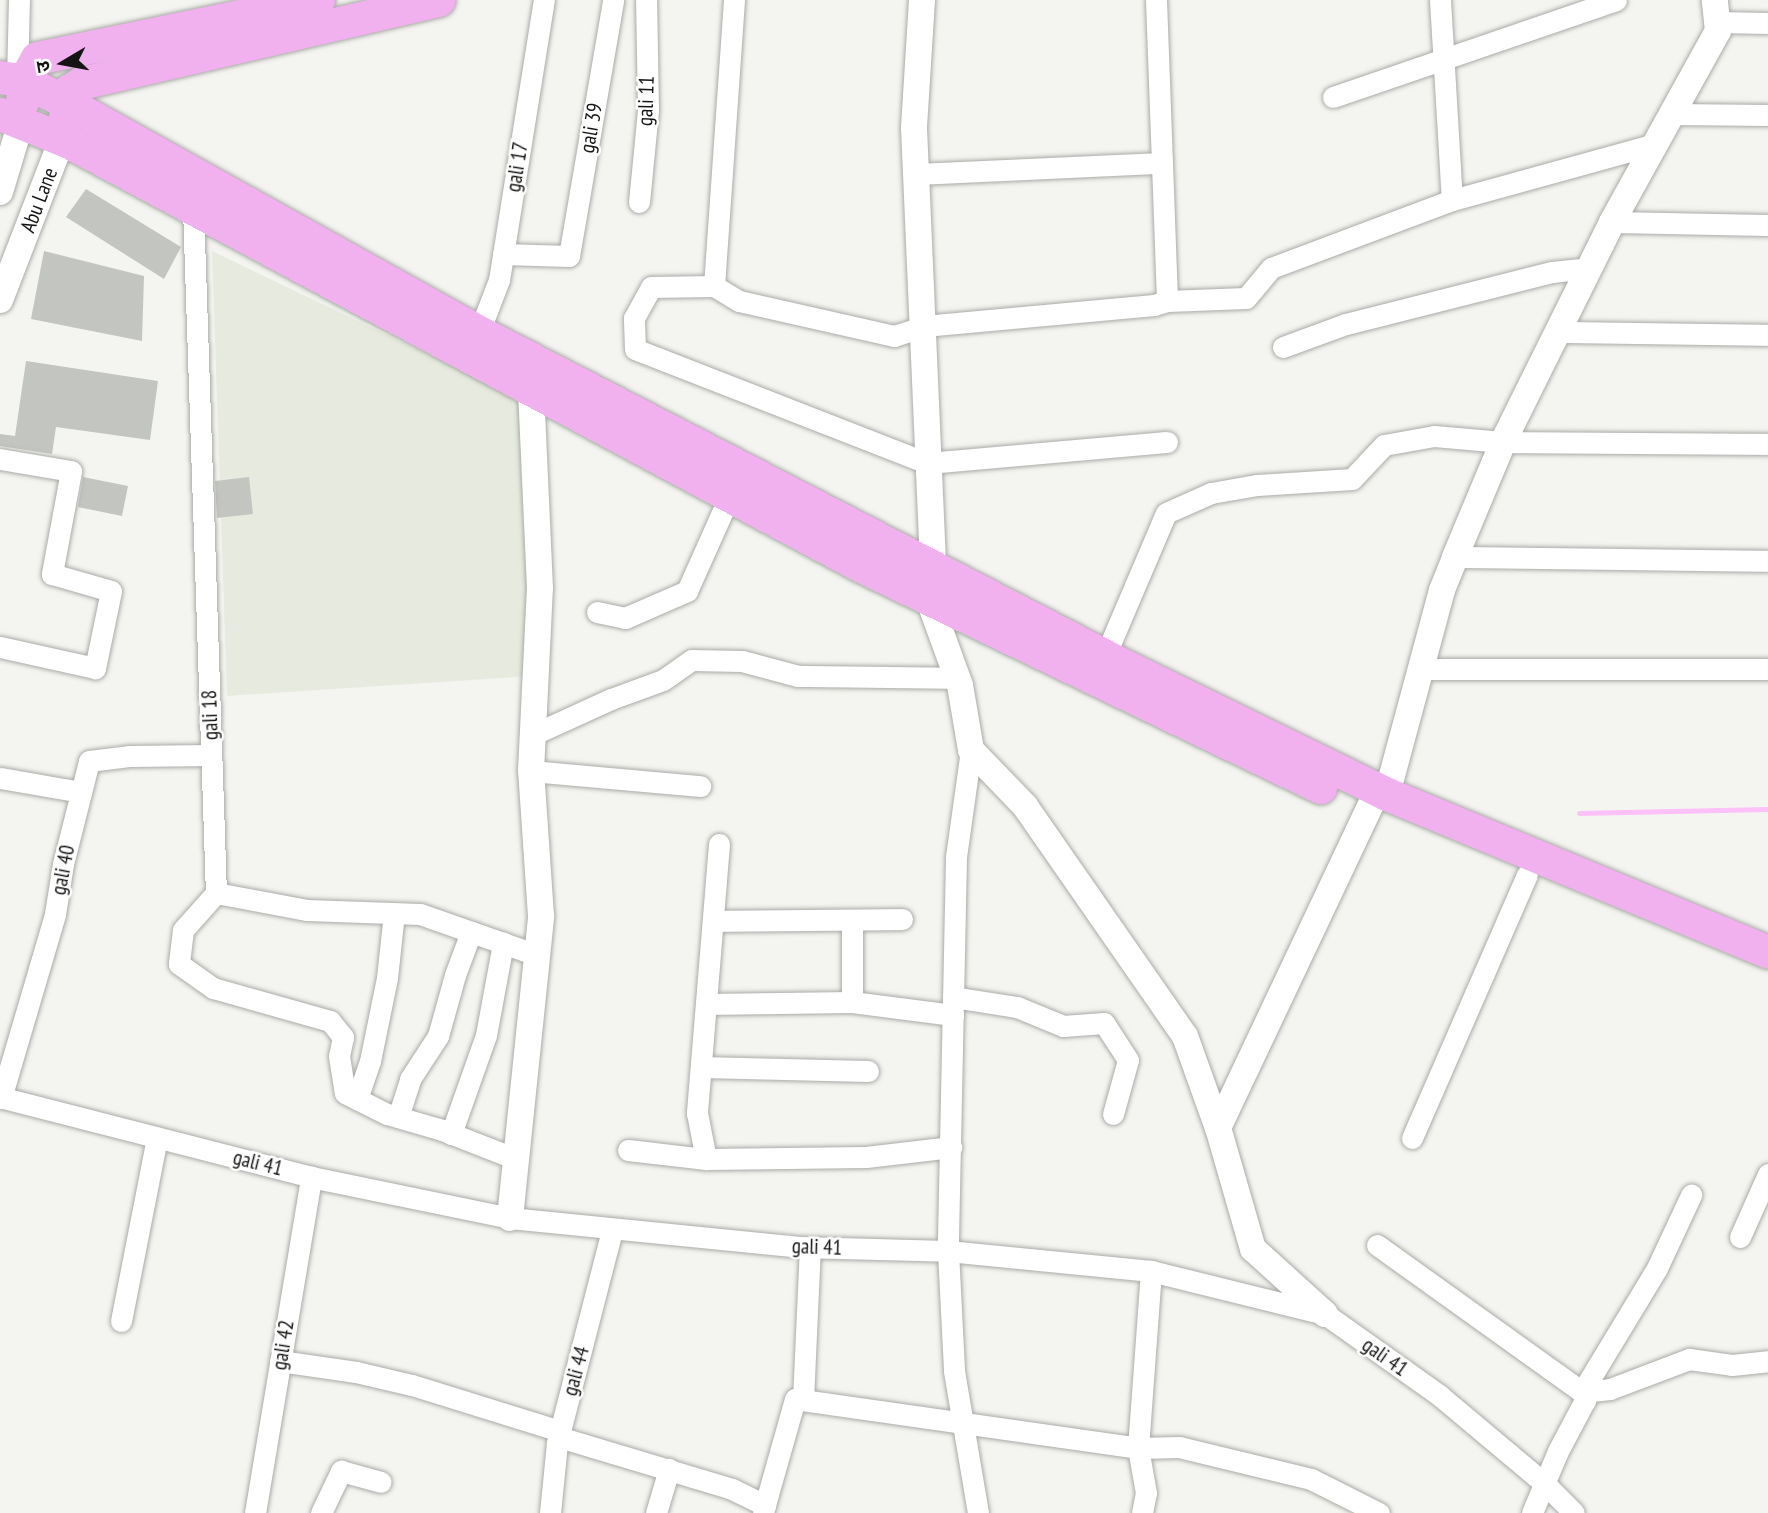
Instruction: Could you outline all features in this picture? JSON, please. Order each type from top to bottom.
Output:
[{"type":"main road","points":[[317,0],[37,58],[14,79],[10,118],[62,139],[929,600],[1320,787],[1378,800],[1768,952]]},
{"type":"main road","points":[[62,139],[70,90],[81,83],[438,0]]},
{"type":"main road","points":[[14,79],[66,102],[479,332],[933,565],[1378,800],[1527,875],[1768,973]]},
{"type":"street","points":[[14,79],[19,0]]},
{"type":"street","name":"gali 17","points":[[479,332],[499,280],[544,0]]},
{"type":"street","name":"gali 39","points":[[503,254],[569,256],[613,0]]},
{"type":"street","name":"gali 11","points":[[639,202],[648,110],[646,0]]},
{"type":"street","points":[[714,286],[734,0]]},
{"type":"street","points":[[922,0],[914,128],[933,565],[929,600],[958,678],[971,750],[956,858],[948,1251],[954,1371],[978,1513]]},
{"type":"street","points":[[1156,0],[1167,301]]},
{"type":"street","points":[[1440,0],[1452,200]]},
{"type":"street","points":[[1333,97],[1616,0]]},
{"type":"street","points":[[1218,1128],[1378,800],[1455,557],[1503,442],[1612,222],[1718,31],[1716,11],[1768,23]]},
{"type":"street","points":[[1672,114],[1768,115]]},
{"type":"street","name":"Abu Lane","points":[[0,192],[10,118]]},
{"type":"street","name":"Abu Lane","points":[[0,300],[62,139]]},
{"type":"street","points":[[1167,442],[927,463],[635,349],[634,318],[651,287],[714,286],[739,301],[894,336],[924,326],[1154,305],[1167,301],[1246,298],[1271,268],[1452,200],[1655,144]]},
{"type":"street","points":[[916,174],[1162,163]]},
{"type":"street","name":"gali 18","points":[[193,208],[216,893]]},
{"type":"street","points":[[1612,222],[1768,225]]},
{"type":"street","points":[[1283,347],[1346,324],[1552,272],[1591,268]]},
{"type":"street","points":[[1558,331],[1768,335]]},
{"type":"street","points":[[510,1219],[541,916],[531,771],[540,588],[531,389]]},
{"type":"street","points":[[1105,656],[1166,513],[1211,493],[1257,485],[1352,479],[1384,445],[1434,436],[1503,442],[1768,444]]},
{"type":"street","points":[[0,459],[71,471],[52,574],[111,591],[95,667],[0,647]]},
{"type":"street","points":[[597,612],[625,618],[687,591],[730,495]]},
{"type":"street","points":[[1455,557],[1768,561]]},
{"type":"street","points":[[532,735],[611,699],[663,680],[692,660],[742,661],[798,676],[958,678]]},
{"type":"street","points":[[1420,669],[1768,669]]},
{"type":"street","points":[[971,750],[1025,806],[1185,1036],[1218,1128],[1253,1249],[1325,1314]]},
{"type":"street","name":"gali 40","points":[[1,1098],[18,1049],[55,914],[65,852],[89,761],[129,756],[211,755]]},
{"type":"street","points":[[531,771],[700,786]]},
{"type":"street","points":[[0,778],[81,793]]},
{"type":"street","points":[[706,1159],[698,1113],[719,844]]},
{"type":"street","points":[[1412,1138],[1527,875]]},
{"type":"street","points":[[516,1159],[451,1133],[398,1117],[345,1093],[340,1056],[343,1037],[330,1021],[214,988],[179,964],[183,930],[216,893],[307,910],[419,914],[537,955]]},
{"type":"street","points":[[357,1099],[370,1060],[387,978],[394,913]]},
{"type":"street","points":[[713,921],[902,919]]},
{"type":"street","points":[[852,920],[852,1002]]},
{"type":"street","points":[[398,1117],[410,1079],[438,1036],[455,975],[471,932]]},
{"type":"street","points":[[451,1133],[486,1035],[493,981],[503,943]]},
{"type":"street","points":[[706,1004],[852,1002],[1017,1007],[1063,1026],[1104,1023],[1128,1060],[1114,1114]]},
{"type":"street","points":[[701,1067],[868,1071]]},
{"type":"street","name":"gali 41","points":[[1,1098],[311,1177],[510,1219],[810,1247],[948,1251],[1151,1271],[1325,1314],[1439,1395],[1544,1483],[1574,1513]]},
{"type":"street","points":[[121,1321],[157,1137]]},
{"type":"street","points":[[628,1150],[706,1159],[866,1157],[951,1147]]},
{"type":"street","points":[[1740,1237],[1768,1174]]},
{"type":"street","name":"gali 42","points":[[255,1513],[311,1177]]},
{"type":"street","points":[[1582,1392],[1657,1268],[1691,1195]]},
{"type":"street","name":"gali 44","points":[[550,1513],[559,1434],[612,1230]]},
{"type":"street","points":[[1377,1245],[1582,1392],[1585,1401],[1532,1513]]},
{"type":"street","points":[[803,1400],[810,1247]]},
{"type":"street","points":[[1142,1513],[1146,1493],[1138,1448],[1151,1271]]},
{"type":"street","points":[[1582,1392],[1610,1389],[1689,1359],[1732,1365],[1768,1361]]},
{"type":"street","points":[[280,1361],[356,1372],[412,1385],[732,1489],[764,1509],[794,1399],[1138,1448],[1179,1447],[1311,1479],[1380,1513]]},
{"type":"street","points":[[656,1513],[669,1469]]},
{"type":"street","points":[[320,1513],[341,1471],[381,1482]]},
{"type":"shaded area","points":[[212,251],[541,409],[531,676],[227,696]]},
{"type":"building","points":[[86,189],[181,247],[164,279],[66,217]]},
{"type":"building","points":[[44,251],[144,276],[142,341],[31,319]]},
{"type":"building","points":[[26,361],[158,381],[150,440],[56,427],[52,454],[0,446],[0,434],[15,436]]},
{"type":"building","points":[[83,477],[128,486],[122,516],[78,507]]},
{"type":"building","points":[[249,477],[253,514],[217,518],[215,481]]},
{"type":"waterway","points":[[1579,813],[1768,809]]}]
